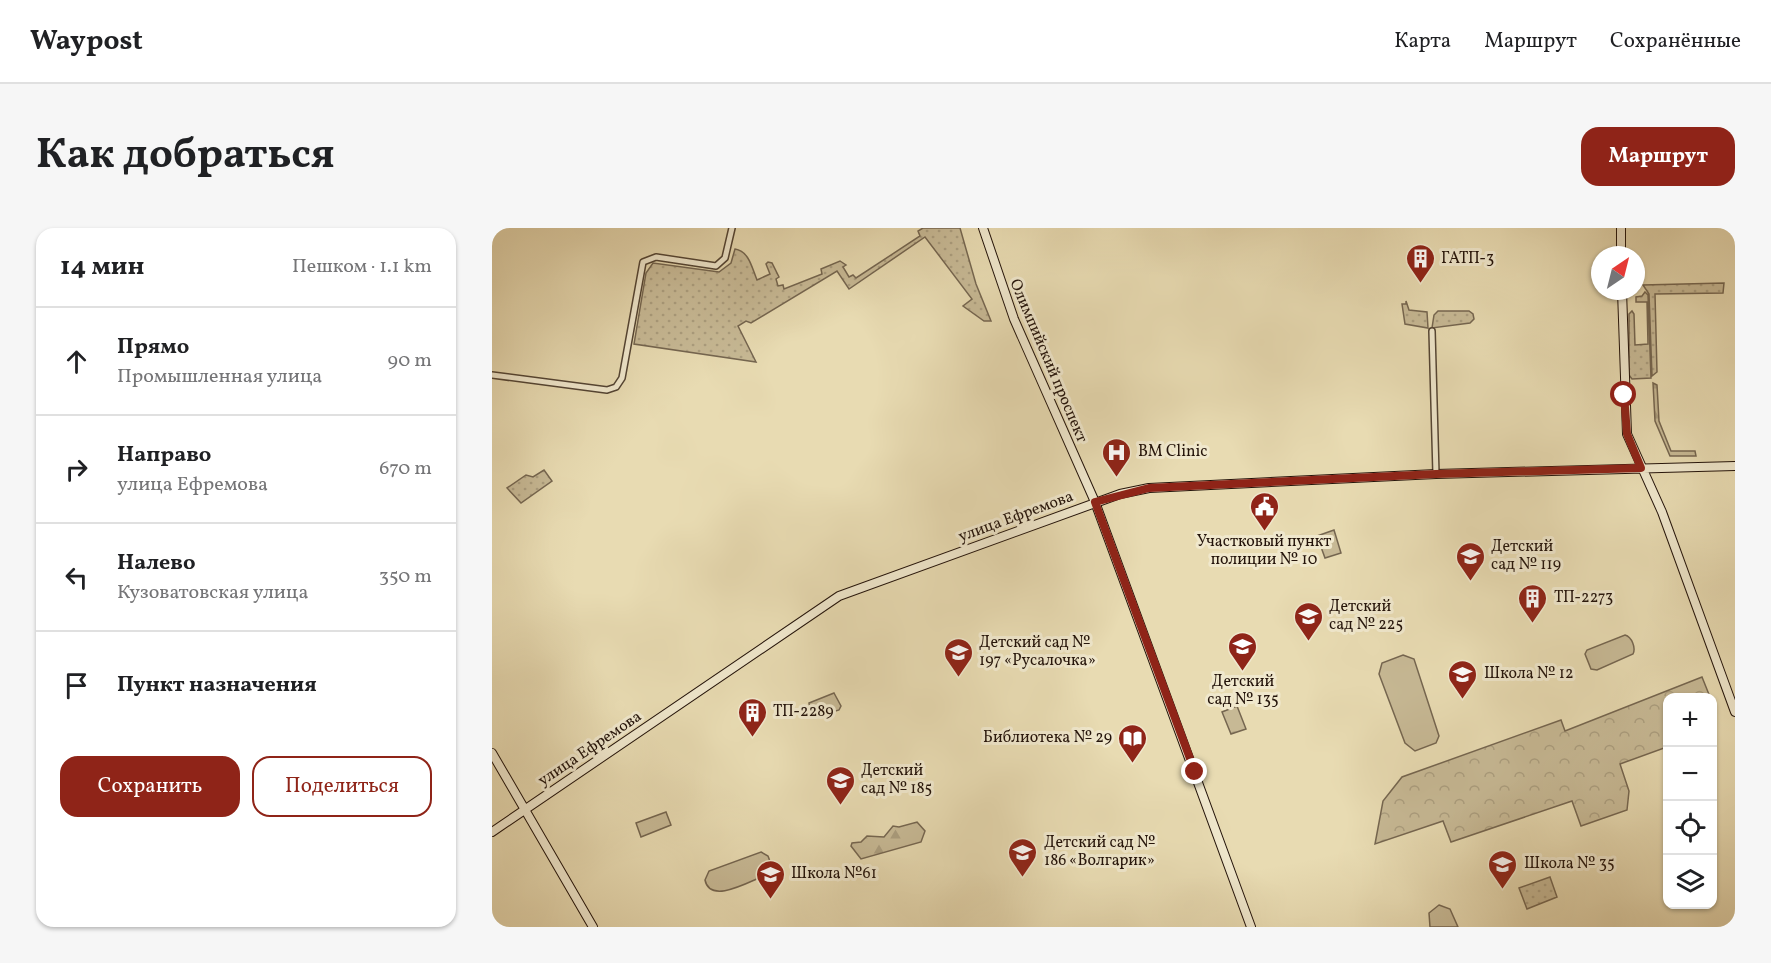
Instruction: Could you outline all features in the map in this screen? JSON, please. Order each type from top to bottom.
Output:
[{"type":"street","points":[[492,375],[607,390],[616,387],[622,378],[643,262],[656,257],[716,266],[725,258],[732,228]]},
{"type":"street","name":"Олимпийский проспект","points":[[983,228],[1014,318],[1095,502],[1251,927]]},
{"type":"street","points":[[1621,228],[1621,246]]},
{"type":"street","points":[[1622,300],[1627,434],[1662,512],[1735,712]]},
{"type":"street","points":[[1432,331],[1436,474]]},
{"type":"street","name":"улица Ефремова","points":[[492,832],[839,596],[1095,502],[1149,488],[1436,474],[1735,466]]},
{"type":"street","points":[[492,753],[593,927]]},
{"type":"green space","points":[[923,228],[960,228],[976,284],[991,321],[984,321],[963,306],[972,299],[925,237],[849,289],[837,271],[751,323],[746,321],[738,326],[756,362],[634,344],[646,273],[653,263],[719,272],[731,263],[735,249],[740,250],[747,257],[757,280],[770,274],[766,264],[772,263],[779,277],[776,279],[778,286],[783,285],[784,289],[822,274],[821,269],[840,261],[846,265],[843,267],[849,277],[853,275],[856,278],[920,236],[918,231]]},
{"type":"green space","points":[[1724,283],[1723,293],[1655,294],[1657,372],[1652,376],[1649,294],[1645,285]]},
{"type":"green space","points":[[1645,292],[1648,295],[1651,378],[1632,379],[1629,375],[1629,314],[1632,311],[1635,345],[1648,344],[1647,302],[1636,302],[1636,300],[1645,300]]},
{"type":"green space","points":[[1406,301],[1409,310],[1427,312],[1428,328],[1405,324],[1402,304],[1406,304]]},
{"type":"green space","points":[[1438,311],[1469,311],[1473,314],[1474,319],[1470,323],[1432,328],[1434,315]]},
{"type":"green space","points":[[1653,383],[1657,385],[1659,421],[1671,451],[1695,451],[1696,456],[1670,456],[1655,421]]},
{"type":"green space","points":[[544,470],[552,481],[521,503],[507,488],[526,475],[533,477]]},
{"type":"green space","points":[[1334,530],[1341,553],[1325,558],[1317,536]]},
{"type":"green space","points":[[1625,635],[1633,643],[1633,654],[1597,670],[1591,669],[1585,654],[1587,650]]},
{"type":"green space","points":[[1403,655],[1414,659],[1439,736],[1436,743],[1415,751],[1405,743],[1379,674],[1382,663]]},
{"type":"green space","points":[[1702,677],[1708,693],[1663,693],[1663,748],[1620,764],[1629,791],[1627,810],[1581,826],[1572,801],[1451,842],[1443,821],[1375,844],[1383,801],[1402,777],[1561,720],[1565,731]]},
{"type":"green space","points":[[834,693],[841,706],[839,710],[811,717],[809,703]]},
{"type":"green space","points":[[1237,706],[1246,729],[1231,734],[1222,712]]},
{"type":"green space","points":[[666,812],[671,825],[641,837],[636,823]]},
{"type":"green space","points":[[917,822],[925,831],[921,842],[861,859],[851,846],[852,843],[861,842],[867,836],[884,837],[893,826],[899,827]]},
{"type":"green space","points":[[761,852],[768,856],[771,864],[766,875],[722,891],[714,891],[708,887],[705,880],[709,871]]},
{"type":"green space","points":[[1550,877],[1557,897],[1527,909],[1519,888]]},
{"type":"green space","points":[[1439,905],[1450,909],[1458,927],[1430,927],[1429,913]]},
{"type":"place","name":"ГАТП-3","points":[[1420,284]]},
{"type":"place","name":"BM Clinic","points":[[1117,478]]},
{"type":"place","name":"Участковый пункт полиции № 10","points":[[1264,532]]},
{"type":"place","name":"Детский сад № 119","points":[[1470,582]]},
{"type":"place","name":"ТП-2273","points":[[1533,624]]},
{"type":"place","name":"Детский сад № 225","points":[[1308,642]]},
{"type":"place","name":"Детский сад № 135","points":[[1243,672]]},
{"type":"place","name":"Детский сад № 197 «Русалочка»","points":[[958,678]]},
{"type":"place","name":"Школа № 12","points":[[1463,700]]},
{"type":"place","name":"ТП-2289","points":[[752,738]]},
{"type":"place","name":"Библиотека № 29","points":[[1133,764]]},
{"type":"place","name":"Детский сад № 185","points":[[840,806]]},
{"type":"place","name":"Детский сад № 186 «Волгарик»","points":[[1023,878]]},
{"type":"place","name":"Школа № 35","points":[[1503,890]]},
{"type":"place","name":"Школа №61","points":[[770,900]]},
{"type":"route","points":[[1195,772],[1095,502],[1149,488],[1436,474],[1641,468],[1627,434],[1624,395]]}]
